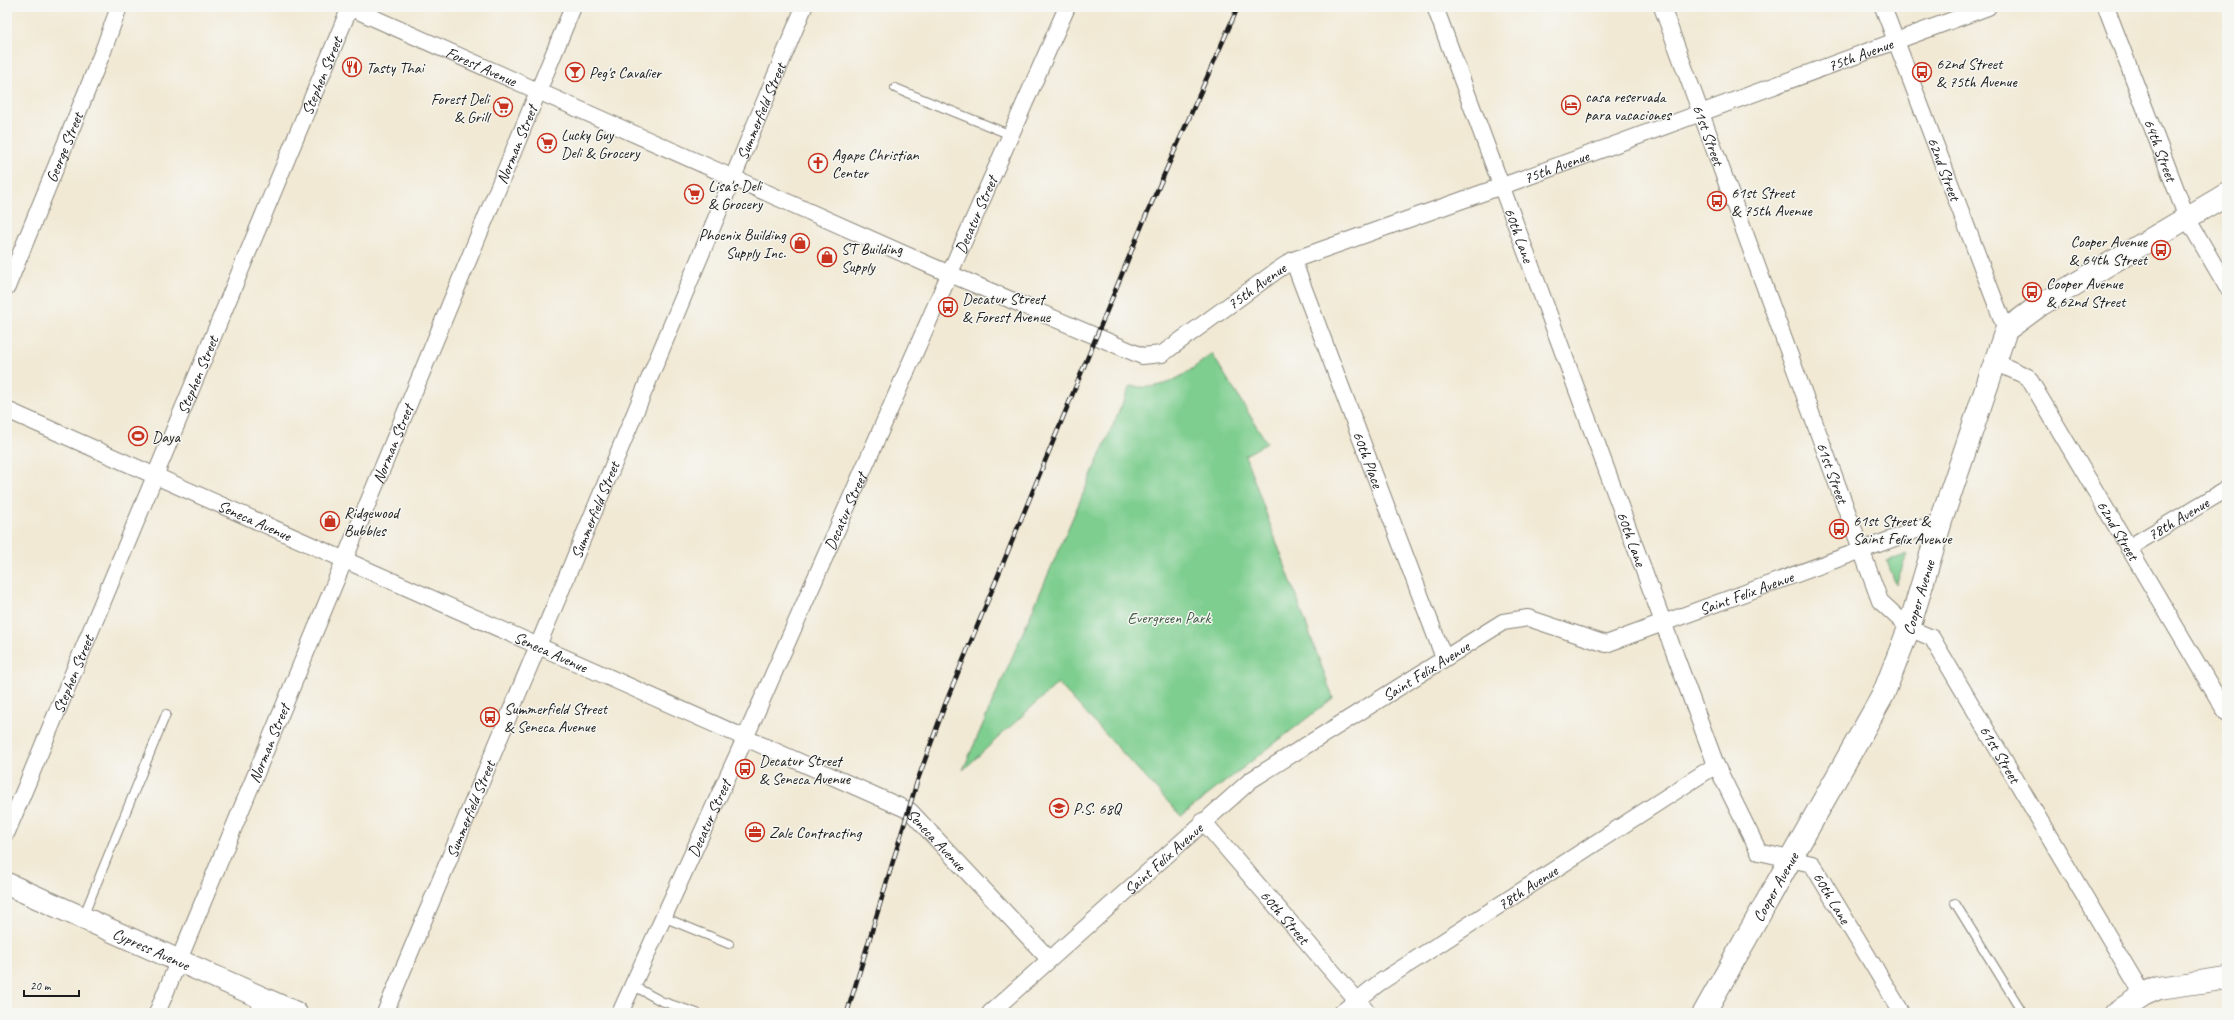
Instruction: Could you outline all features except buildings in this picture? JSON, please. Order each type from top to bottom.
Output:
[{"type":"main road","points":[[2006,330],[2040,305],[2227,194]]},
{"type":"main road","name":"Cooper Avenue","points":[[1704,1013],[1883,696],[1910,628],[1941,521],[2006,330]]},
{"type":"main road","name":"Cypress Avenue","points":[[7,884],[179,960],[257,1005],[296,1013]]},
{"type":"main road","points":[[2116,1013],[2143,995],[2159,988],[2227,978]]},
{"type":"street","name":"George Street","points":[[7,287],[103,51],[119,7]]},
{"type":"street","name":"Forest Avenue","points":[[349,7],[734,178],[1142,356]]},
{"type":"street","name":"Stephen Street","points":[[7,832],[349,7]]},
{"type":"street","name":"Norman Street","points":[[157,1013],[573,7]]},
{"type":"street","name":"Summerfield Street","points":[[385,1013],[540,645],[804,7]]},
{"type":"street","name":"Decatur Street","points":[[620,1013],[746,736],[1067,7]]},
{"type":"street","name":"60th Lane","points":[[1435,7],[1716,765],[1759,852],[1812,864],[1902,1013]]},
{"type":"street","name":"61st Street","points":[[1662,7],[1880,601],[1910,628],[1932,638],[2143,995]]},
{"type":"street","name":"62nd Street","points":[[1883,7],[2006,330]]},
{"type":"street","name":"75th Avenue","points":[[1142,356],[1162,354],[1279,268],[1293,260],[1502,186],[1988,7]]},
{"type":"street","name":"64th Street","points":[[2106,7],[2187,218],[2227,287]]},
{"type":"street","name":"60th Place","points":[[1293,260],[1444,658]]},
{"type":"street","name":"62nd Street","points":[[1995,362],[2028,377],[2227,714]]},
{"type":"street","name":"Seneca Avenue","points":[[7,410],[746,736],[910,811],[1049,959]]},
{"type":"street","name":"78th Avenue","points":[[2128,548],[2227,489]]},
{"type":"street","name":"Saint Felix Avenue","points":[[990,1013],[1203,821],[1251,780],[1503,622],[1528,618],[1606,644],[1941,521]]},
{"type":"street","name":"78th Avenue","points":[[1341,1013],[1379,983],[1716,765]]},
{"type":"street","name":"60th Street","points":[[1203,821],[1368,1013]]},
{"type":"lane","points":[[895,88],[1011,135]]},
{"type":"lane","points":[[83,918],[166,714]]},
{"type":"lane","points":[[1955,903],[2023,1013]]},
{"type":"lane","points":[[663,917],[729,944]]},
{"type":"lane","points":[[632,985],[661,1001],[697,1013]]},
{"type":"green space","name":"Evergreen Park","points":[[1212,354],[1267,443],[1245,455],[1333,698],[1181,816],[1058,683],[963,770],[1130,386],[1143,387],[1165,384],[1184,374]]},
{"type":"green space","points":[[1907,554],[1896,585],[1887,561]]},
{"type":"railway","points":[[847,1013],[917,782],[946,702],[1145,218],[1238,7]]},
{"type":"place","name":"Tasty Thai","points":[[352,67]]},
{"type":"place","name":"Peg's Cavalier","points":[[575,72]]},
{"type":"place","name":"62nd Street & 75th Avenue","points":[[1922,72]]},
{"type":"place","name":"casa reservada para vacaciones","points":[[1571,105]]},
{"type":"place","name":"Forest Deli & Grill","points":[[503,107]]},
{"type":"place","name":"Lucky Guy Deli & Grocery","points":[[547,143]]},
{"type":"place","name":"Agape Christian Center","points":[[818,163]]},
{"type":"place","name":"Lisa's Deli & Grocery","points":[[694,194]]},
{"type":"place","name":"61st Street & 75th Avenue","points":[[1717,201]]},
{"type":"place","name":"Phoenix Building Supply Inc.","points":[[800,243]]},
{"type":"place","name":"Cooper Avenue & 64th Street","points":[[2161,250]]},
{"type":"place","name":"ST Building Supply","points":[[827,257]]},
{"type":"place","name":"Cooper Avenue & 62nd Street","points":[[2032,292]]},
{"type":"place","name":"Decatur Street & Forest Avenue","points":[[948,307]]},
{"type":"place","name":"Daya","points":[[138,436]]},
{"type":"place","name":"Ridgewood Bubbles","points":[[330,521]]},
{"type":"place","name":"61st Street & Saint Felix Avenue","points":[[1839,529]]},
{"type":"place","name":"Summerfield Street & Seneca Avenue","points":[[490,717]]},
{"type":"place","name":"Decatur Street & Seneca Avenue","points":[[745,769]]},
{"type":"place","name":"P.S. 68Q","points":[[1059,808]]},
{"type":"place","name":"Zale Contracting","points":[[755,832]]}]
